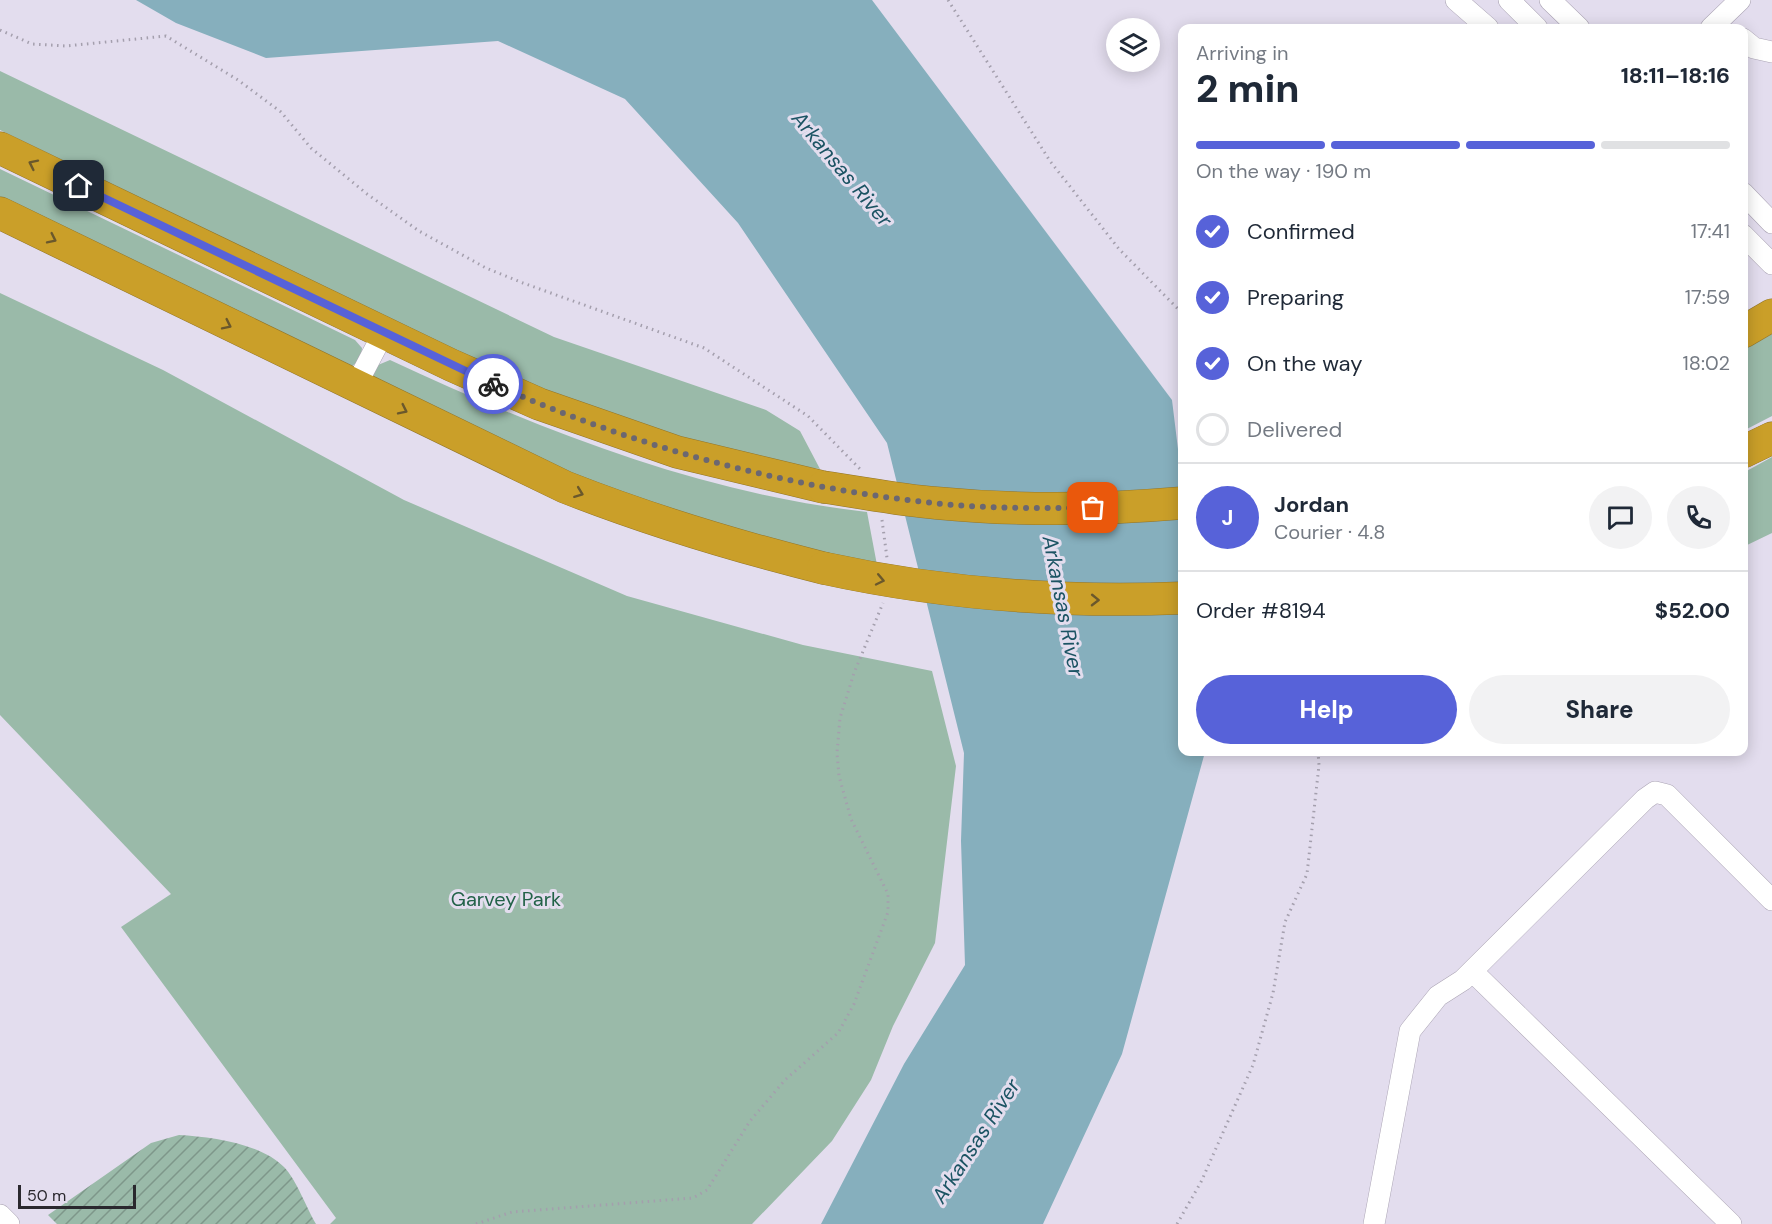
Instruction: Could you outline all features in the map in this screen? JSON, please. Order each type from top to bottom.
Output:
[{"type":"highway","points":[[0,148],[384,333],[539,404],[608,430],[677,452],[823,487],[935,503],[1025,508],[1116,508],[1178,503]]},
{"type":"highway","points":[[0,213],[565,487],[634,514],[751,550],[892,583],[977,594],[1047,599],[1178,598]]},
{"type":"highway","points":[[1748,329],[1771,316]]},
{"type":"highway","points":[[1748,450],[1772,438]]},
{"type":"street","points":[[1456,0],[1483,24]]},
{"type":"street","points":[[1550,0],[1575,24]]},
{"type":"street","points":[[1723,24],[1740,0]]},
{"type":"street","points":[[1492,24],[1511,2],[1533,24]]},
{"type":"street","points":[[1748,43],[1754,48],[1772,52]]},
{"type":"street","points":[[1748,198],[1772,223]]},
{"type":"street","points":[[1748,240],[1772,264]]},
{"type":"street","points":[[355,387],[384,333]]},
{"type":"street","points":[[1374,1224],[1410,1031],[1438,996],[1472,971],[1655,792],[1667,795],[1772,900]]},
{"type":"street","points":[[1472,971],[1731,1224]]},
{"type":"street","points":[[0,1215],[9,1224]]},
{"type":"path","points":[[948,0],[1050,161],[1119,249],[1178,309]]},
{"type":"path","points":[[0,30],[32,44],[66,46],[166,36],[238,80],[281,112],[311,148],[367,194],[419,231],[486,268],[523,284],[704,348],[808,416],[862,471]]},
{"type":"path","points":[[881,511],[888,561]]},
{"type":"path","points":[[476,1224],[512,1212],[693,1198],[707,1190],[750,1121],[785,1080],[838,1033],[854,1004],[888,912],[888,894],[851,819],[839,776],[837,753],[840,718],[854,673],[884,599]]},
{"type":"path","points":[[1177,1224],[1201,1182],[1253,1065],[1273,993],[1285,922],[1307,874],[1320,765],[1319,756]]},
{"type":"green space","points":[[0,71],[554,337],[766,410],[800,431],[820,469],[751,459],[615,418],[484,365],[0,130]]},
{"type":"green space","points":[[0,169],[355,340],[362,348],[361,359],[351,367],[0,201]]},
{"type":"green space","name":"Garvey Park","points":[[0,293],[163,370],[404,500],[627,596],[803,645],[932,671],[956,766],[935,943],[893,1026],[871,1080],[832,1141],[752,1224],[330,1224],[336,1218],[121,927],[171,894],[0,715]]},
{"type":"green space","points":[[1772,334],[1772,416],[1748,428],[1748,347]]},
{"type":"green space","points":[[390,360],[505,411],[623,456],[743,490],[805,503],[867,512],[877,565],[673,516],[591,487],[374,380],[373,372],[378,365]]},
{"type":"green space","points":[[1772,457],[1772,533],[1748,545],[1748,470]]},
{"type":"green space","points":[[179,1135],[206,1137],[234,1143],[262,1152],[274,1159],[293,1179],[316,1224],[57,1224],[48,1215],[151,1143]]},
{"type":"water","name":"Arkansas River","points":[[136,0],[872,0],[1172,400],[1178,449],[1178,756],[1204,756],[1122,1054],[1043,1224],[821,1224],[904,1064],[965,965],[961,841],[964,753],[887,443],[738,223],[625,99],[498,41],[266,58],[176,23]]},
{"type":"way so far","points":[[493,384],[608,430],[677,452],[823,487],[935,503],[1025,508],[1093,508]]},
{"type":"route","points":[[79,186],[493,384]]}]
